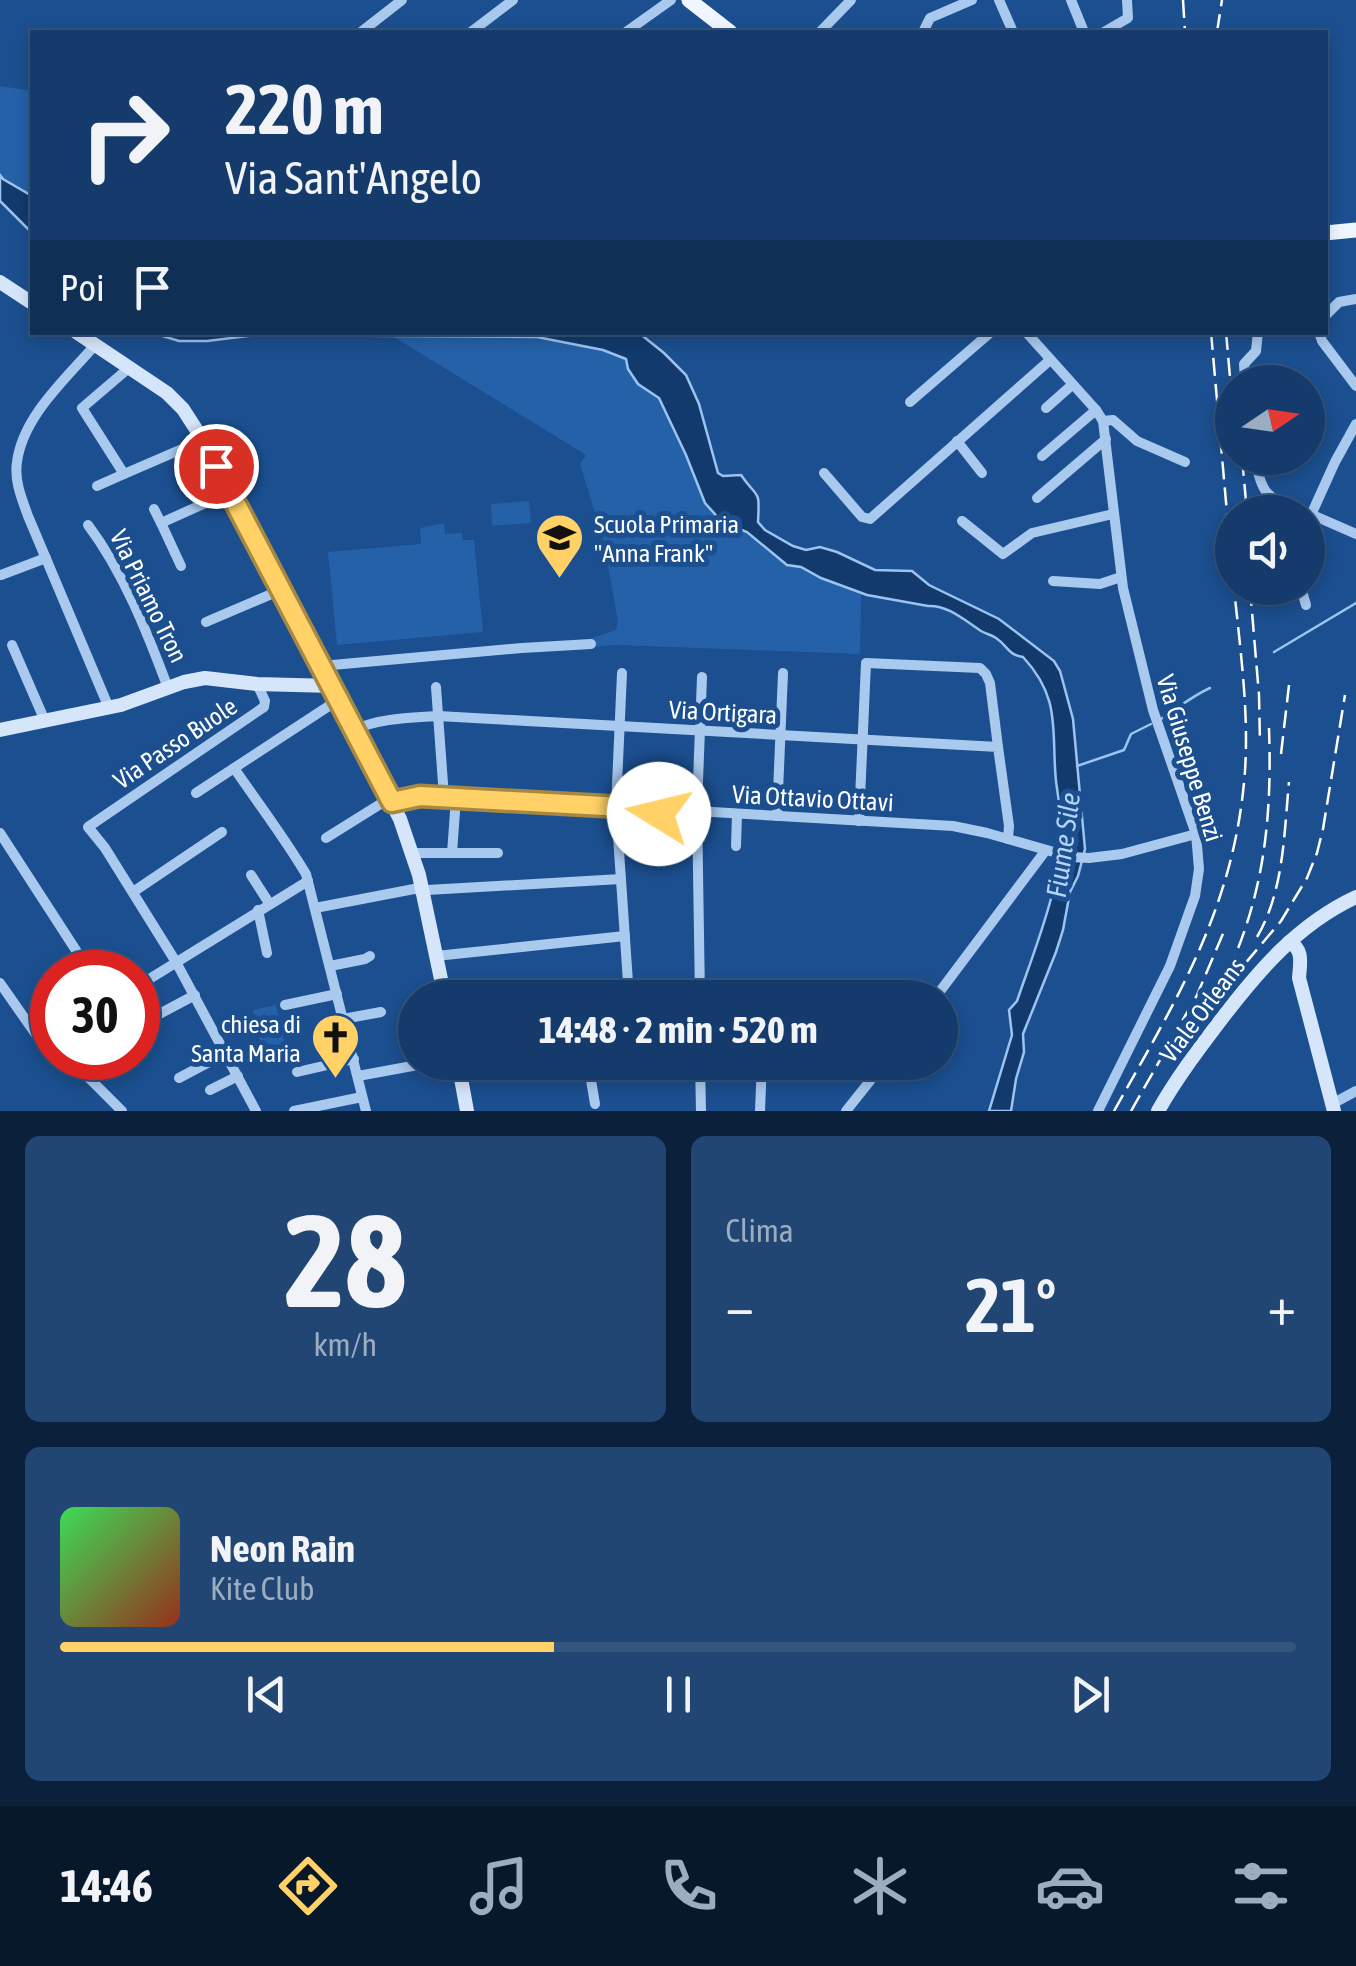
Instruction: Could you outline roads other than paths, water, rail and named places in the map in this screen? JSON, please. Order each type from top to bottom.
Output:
[{"type":"main road","points":[[689,0],[727,30]]},
{"type":"main road","points":[[1328,233],[1354,231]]},
{"type":"street","points":[[364,30],[402,0]]},
{"type":"street","points":[[474,30],[513,0]]},
{"type":"street","points":[[629,30],[671,0]]},
{"type":"street","points":[[822,30],[851,0]]},
{"type":"street","points":[[924,30],[930,18],[972,0]]},
{"type":"street","points":[[999,0],[1012,30]]},
{"type":"street","points":[[1071,0],[1083,30]]},
{"type":"street","points":[[1107,30],[1128,18],[1127,0]]},
{"type":"street","points":[[0,282],[30,302]]},
{"type":"street","points":[[1328,313],[1339,302],[1356,300]]},
{"type":"street","points":[[80,335],[176,400],[192,420],[391,800],[423,890],[441,980]]},
{"type":"street","points":[[910,402],[988,335]]},
{"type":"street","points":[[1029,335],[1103,421],[1113,420],[1137,441],[1185,462]]},
{"type":"street","points":[[1244,365],[1256,351],[1258,335]]},
{"type":"street","points":[[1320,335],[1356,386]]},
{"type":"street","points":[[95,345],[40,410],[25,435],[16,464],[18,490],[109,708]]},
{"type":"street","points":[[824,474],[862,517],[870,518],[1050,360]]},
{"type":"street","points":[[124,474],[82,408],[130,367]]},
{"type":"street","points":[[1046,408],[1072,385]]},
{"type":"street","points":[[1042,456],[1096,410]]},
{"type":"street","name":"Via Giuseppe Benzi","points":[[1098,1111],[1164,980],[1186,925],[1199,870],[1196,834],[1153,710],[1121,577],[1103,421]]},
{"type":"street","points":[[1316,495],[1356,424]]},
{"type":"street","points":[[1037,498],[1106,439]]},
{"type":"street","points":[[97,486],[203,440]]},
{"type":"street","points":[[957,441],[982,473]]},
{"type":"street","points":[[160,524],[230,492]]},
{"type":"street","points":[[154,509],[181,566]]},
{"type":"street","points":[[962,520],[1004,554],[1032,533],[1112,514]]},
{"type":"street","points":[[1325,521],[1356,534]]},
{"type":"street","name":"Via Priamo Tron","points":[[88,524],[140,618],[168,688]]},
{"type":"street","points":[[1,574],[46,558]]},
{"type":"street","points":[[1053,581],[1100,584],[1121,577]]},
{"type":"street","points":[[206,622],[281,590]]},
{"type":"street","points":[[321,666],[591,644]]},
{"type":"street","points":[[12,645],[45,720]]},
{"type":"street","points":[[859,821],[866,663],[975,666],[988,678],[1008,839]]},
{"type":"street","points":[[622,673],[616,806],[628,980]]},
{"type":"street","points":[[777,816],[783,673]]},
{"type":"street","name":"Via Priamo Tron","points":[[0,730],[109,708],[213,677],[335,693]]},
{"type":"street","points":[[700,980],[698,812],[702,677]]},
{"type":"street","name":"Via Passo Buole","points":[[133,892],[88,826],[264,707],[266,701],[257,684]]},
{"type":"street","points":[[436,688],[450,797],[452,854]]},
{"type":"street","points":[[196,793],[335,693]]},
{"type":"street","name":"Via Ortigara","points":[[354,730],[405,718],[438,716],[998,747]]},
{"type":"street","points":[[234,768],[291,848],[308,880],[366,1111]]},
{"type":"street","name":"Via Ottavio Ottavi","points":[[391,800],[450,797],[954,826],[1089,858],[1122,854],[1196,834]]},
{"type":"street","points":[[326,838],[391,800]]},
{"type":"street","points":[[658,836],[659,809]]},
{"type":"street","points":[[736,846],[737,814]]},
{"type":"street","points":[[222,832],[133,892],[195,995],[256,1111]]},
{"type":"street","points":[[0,833],[76,950]]},
{"type":"street","points":[[949,980],[1050,851]]},
{"type":"street","points":[[412,854],[498,853]]},
{"type":"street","points":[[251,875],[269,903]]},
{"type":"street","points":[[315,908],[414,889],[621,879]]},
{"type":"street","points":[[160,972],[308,880]]},
{"type":"street","name":"Viale Orleans","points":[[1158,1111],[1176,1080],[1260,970],[1324,913],[1356,896]]},
{"type":"street","points":[[258,910],[267,953]]},
{"type":"street","points":[[436,956],[626,936]]},
{"type":"street","points":[[1289,942],[1296,946],[1300,956],[1300,978],[1333,1107],[1356,1090]]},
{"type":"street","points":[[330,966],[370,956]]},
{"type":"street","points":[[0,982],[30,1025]]},
{"type":"street","points":[[285,1005],[337,994]]},
{"type":"street","points":[[160,1014],[195,995]]},
{"type":"street","points":[[344,1019],[381,1012]]},
{"type":"street","points":[[179,1078],[226,1052]]},
{"type":"street","points":[[296,1072],[354,1059]]},
{"type":"street","points":[[358,1076],[398,1069]]},
{"type":"street","points":[[210,1090],[238,1076]]},
{"type":"street","points":[[92,1080],[122,1111]]},
{"type":"street","points":[[461,1080],[468,1111]]},
{"type":"street","points":[[591,1080],[596,1104]]},
{"type":"street","points":[[700,1080],[701,1111]]},
{"type":"street","points":[[760,1111],[761,1080]]},
{"type":"street","points":[[846,1111],[870,1080]]},
{"type":"street","points":[[294,1111],[362,1098]]},
{"type":"water","points":[[0,175],[30,195],[30,231],[0,201]]},
{"type":"water","points":[[160,335],[256,335],[207,341],[179,341]]},
{"type":"water","name":"Fiume Sile","points":[[256,335],[642,335],[686,375],[699,404],[718,473],[741,475],[757,495],[758,522],[765,530],[793,546],[806,550],[820,547],[875,570],[912,571],[929,585],[999,619],[1054,661],[1073,719],[1085,849],[1056,952],[1023,1034],[1024,1052],[1011,1111],[989,1111],[1012,1035],[1009,1010],[1017,1001],[1039,938],[1060,849],[1052,716],[1035,672],[1023,657],[956,614],[867,595],[801,567],[787,565],[747,532],[722,522],[705,503],[659,398],[638,384],[626,359],[603,350],[537,337]]},
{"type":"waterway","points":[[1274,652],[1356,603]]},
{"type":"waterway","points":[[1161,719],[1210,688]]},
{"type":"waterway","points":[[1077,766],[1124,750],[1131,734],[1151,724]]},
{"type":"railway","points":[[1183,0],[1185,30]]},
{"type":"railway","points":[[1217,30],[1222,0]]},
{"type":"railway","points":[[1211,335],[1225,495]]},
{"type":"railway","points":[[1226,335],[1229,365]]},
{"type":"railway","points":[[1244,475],[1245,495]]},
{"type":"railway","points":[[1114,1111],[1200,949],[1229,865],[1239,820],[1246,748],[1236,605]]},
{"type":"railway","points":[[1251,605],[1260,743]]},
{"type":"railway","points":[[1281,754],[1289,685]]},
{"type":"railway","points":[[1195,1023],[1281,921],[1307,878],[1323,829],[1345,695]]},
{"type":"railway","points":[[1228,972],[1241,942],[1264,852],[1269,728]]},
{"type":"railway","points":[[1257,937],[1278,881],[1289,782]]},
{"type":"railway","points":[[1131,1111],[1197,995],[1225,929]]},
{"type":"place","name":"Scuola Primaria \"Anna Frank\"","points":[[559,580]]},
{"type":"place","name":"chiesa di Santa Maria","points":[[336,1080]]}]
